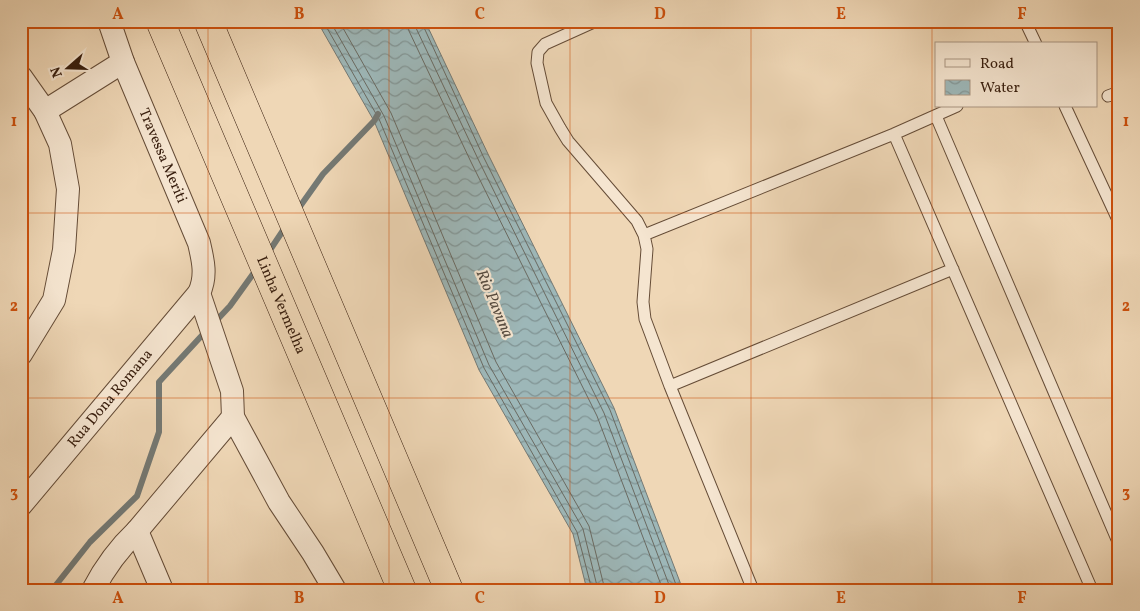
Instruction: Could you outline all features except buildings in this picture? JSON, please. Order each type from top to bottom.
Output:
[{"type":"highway","name":"Linha Vermelha","points":[[160,21],[402,590]]},
{"type":"highway","points":[[208,21],[449,590]]},
{"type":"street","name":"Travessa Meriti","points":[[109,21],[123,62],[199,243],[204,262],[202,302]]},
{"type":"street","points":[[46,111],[123,62]]},
{"type":"street","points":[[21,77],[46,111],[60,144],[68,189],[64,250],[54,300],[21,354]]},
{"type":"street","points":[[202,302],[232,391],[233,417],[279,502],[335,590]]},
{"type":"street","name":"Rua Dona Romana","points":[[21,505],[202,302]]},
{"type":"street","points":[[93,590],[122,544],[137,531],[233,417]]},
{"type":"street","points":[[137,531],[162,590]]},
{"type":"lane","points":[[596,21],[545,44],[538,52],[537,63],[546,103],[568,141],[636,222],[644,235],[647,248],[643,302],[645,319],[670,386],[753,590]]},
{"type":"lane","points":[[1026,21],[1035,42]]},
{"type":"lane","points":[[644,235],[894,134],[953,108]]},
{"type":"lane","points":[[1066,108],[1119,222]]},
{"type":"lane","points":[[936,116],[1119,544]]},
{"type":"lane","points":[[894,134],[1092,590]]},
{"type":"lane","points":[[670,386],[953,269]]},
{"type":"water","name":"Rio Pavuna","points":[[317,21],[425,21],[488,154],[614,408],[683,590],[587,590],[573,534],[479,370],[374,121]]},
{"type":"waterway","points":[[296,212],[323,174],[374,121],[378,114]]},
{"type":"waterway","points":[[268,253],[286,226]]},
{"type":"waterway","points":[[215,322],[230,306],[258,267]]},
{"type":"waterway","points":[[52,590],[90,542],[137,496],[159,432],[159,382],[206,331]]}]
